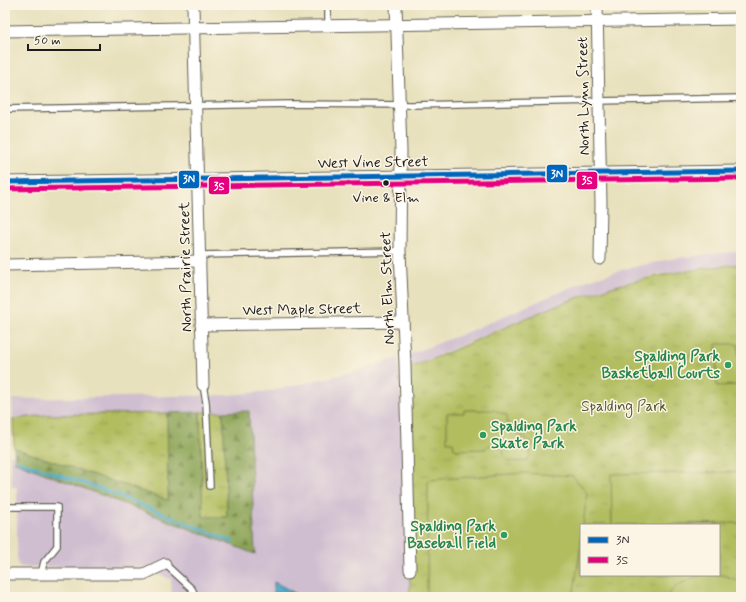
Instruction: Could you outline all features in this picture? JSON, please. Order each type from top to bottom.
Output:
[{"type":"street","name":"North Prairie Street","points":[[193,5],[202,385]]},
{"type":"street","name":"North Elm Street","points":[[396,5],[399,105],[400,251],[410,570]]},
{"type":"street","name":"North Lynn Street","points":[[597,5],[600,259]]},
{"type":"street","points":[[5,31],[741,19]]},
{"type":"street","name":"West Vine Street","points":[[5,182],[741,171]]},
{"type":"street","points":[[5,265],[200,258]]},
{"type":"street","name":"West Maple Street","points":[[201,325],[403,322]]},
{"type":"street","points":[[5,574],[144,574],[165,564]]},
{"type":"lane","points":[[328,5],[328,25]]},
{"type":"lane","points":[[5,109],[196,105],[399,105],[741,98]]},
{"type":"lane","points":[[200,258],[400,251]]},
{"type":"lane","points":[[202,385],[206,402],[210,486]]},
{"type":"lane","points":[[5,507],[57,507],[57,546],[44,562],[40,574]]},
{"type":"lane","points":[[165,564],[192,589],[196,597]]},
{"type":"shaded area","points":[[741,251],[741,264],[654,275],[601,290],[525,318],[409,368],[408,355],[460,335],[588,280],[625,269],[676,258]]},
{"type":"shaded area","points":[[398,358],[409,507],[410,597],[308,597],[274,583],[274,597],[172,597],[171,579],[140,567],[21,567],[17,564],[17,487],[12,487],[10,455],[14,455],[15,462],[255,553],[249,411],[46,415],[13,419],[12,399],[228,395],[271,391],[364,369]]},
{"type":"green space","name":"Spalding Park","points":[[741,264],[741,597],[410,597],[409,368],[585,295],[607,288],[673,273]]},
{"type":"green space","name":"Spalding Park Basketball Courts","points":[[716,344],[738,344],[739,385],[717,386]]},
{"type":"green space","name":"Spalding Park Skate Park","points":[[464,410],[493,410],[507,415],[508,428],[531,442],[530,456],[525,462],[509,461],[504,456],[502,445],[489,445],[485,449],[456,450],[453,442],[447,442],[447,413],[464,413]]},
{"type":"green space","points":[[249,411],[255,554],[15,462],[14,448],[168,500],[167,413],[200,412],[203,517],[227,517],[223,412]]},
{"type":"green space","points":[[200,412],[223,412],[228,517],[203,518]]},
{"type":"green space","points":[[167,413],[169,501],[14,448],[13,419],[46,415]]},
{"type":"green space","points":[[741,472],[741,523],[612,524],[611,474]]},
{"type":"green space","name":"Spalding Park Baseball Field","points":[[524,473],[573,476],[587,493],[583,524],[580,524],[580,552],[573,597],[429,597],[427,591],[428,480]]},
{"type":"green space","points":[[723,575],[741,582],[741,597],[667,597],[673,589],[686,581],[698,576]]},
{"type":"water","points":[[274,582],[303,597],[274,597]]},
{"type":"waterway","points":[[18,461],[104,490],[233,542]]},
{"type":"transit line","name":"3N","points":[[5,182],[741,171]]},
{"type":"transit line","name":"3S","points":[[5,189],[741,178]]},
{"type":"place","name":"Vine & Elm","points":[[386,183]]},
{"type":"place","name":"Spalding Park Basketball Courts","points":[[728,365]]},
{"type":"place","name":"Spalding Park Skate Park","points":[[483,435]]},
{"type":"place","name":"Spalding Park Baseball Field","points":[[504,535]]}]
